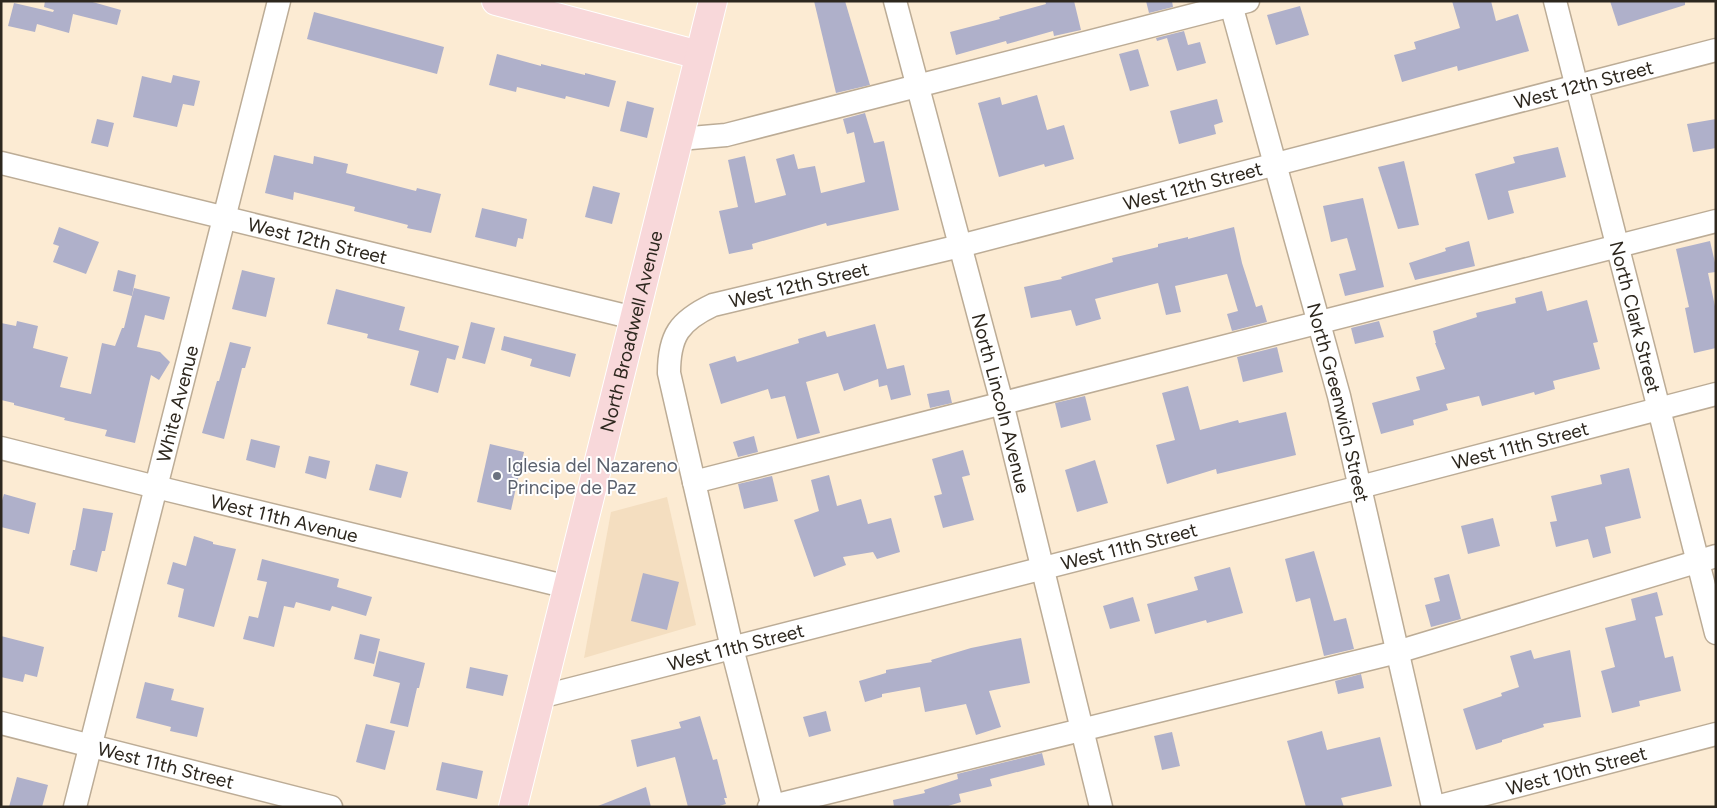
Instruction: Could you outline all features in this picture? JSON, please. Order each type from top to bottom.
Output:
[{"type":"main road","points":[[496,1],[537,6],[699,55]]},
{"type":"main road","name":"North Broadwell Avenue","points":[[513,807],[713,1]]},
{"type":"street","name":"White Avenue","points":[[75,807],[279,1]]},
{"type":"street","name":"North Lincoln Avenue","points":[[895,1],[1002,403],[1101,807]]},
{"type":"street","name":"North Clark Street","points":[[1555,1],[1659,408],[1707,559],[1716,633]]},
{"type":"street","points":[[679,139],[726,135],[1236,3]]},
{"type":"street","name":"North Greenwich Street","points":[[1236,3],[1275,164],[1339,396],[1434,807]]},
{"type":"street","name":"West 12th Street","points":[[694,482],[670,373],[669,355],[681,325],[713,305],[960,246],[1716,50]]},
{"type":"street","name":"West 12th Street","points":[[1,162],[634,318]]},
{"type":"street","points":[[1707,559],[1397,652],[772,806],[732,648],[694,482],[1716,221]]},
{"type":"street","name":"West 11th Street","points":[[540,697],[1716,394]]},
{"type":"street","name":"West 11th Avenue","points":[[1,448],[156,488],[568,587]]},
{"type":"street","name":"West 11th Street","points":[[1,723],[332,807]]},
{"type":"street","name":"West 10th Street","points":[[1434,807],[1716,734]]},
{"type":"shaded area","points":[[667,497],[696,625],[584,658],[611,512]]},
{"type":"building","points":[[45,1],[89,1],[121,10],[117,25],[73,14],[69,33],[37,24],[35,32],[8,26],[14,3],[53,12],[54,10],[44,7]]},
{"type":"building","points":[[814,1],[845,1],[870,85],[836,93]]},
{"type":"building","points":[[1045,1],[1074,1],[1081,30],[1054,36],[1053,31],[1007,44],[1006,41],[956,55],[950,32],[1000,19],[999,17],[1046,4]]},
{"type":"building","points":[[1146,1],[1172,1],[1173,7],[1149,13]]},
{"type":"building","points":[[1452,1],[1491,1],[1496,21],[1518,14],[1529,51],[1458,71],[1457,66],[1402,82],[1394,55],[1416,49],[1414,42],[1460,28]]},
{"type":"building","points":[[1610,1],[1685,1],[1685,5],[1618,26]]},
{"type":"building","points":[[1300,6],[1309,35],[1276,45],[1267,15]]},
{"type":"building","points":[[314,12],[444,47],[437,74],[307,39]]},
{"type":"building","points":[[1184,31],[1188,45],[1200,42],[1206,63],[1177,71],[1167,38],[1157,41],[1156,38]]},
{"type":"building","points":[[1138,49],[1149,86],[1130,91],[1119,54]]},
{"type":"building","points":[[497,54],[541,66],[541,64],[616,81],[609,107],[566,96],[565,99],[517,87],[516,92],[489,85]]},
{"type":"building","points":[[173,75],[200,81],[194,106],[183,104],[177,127],[133,117],[142,76],[171,83]]},
{"type":"building","points":[[1037,95],[1047,130],[1064,125],[1074,159],[1045,167],[1044,164],[999,177],[978,103],[1000,97],[1002,105]]},
{"type":"building","points":[[1217,99],[1223,122],[1214,125],[1216,134],[1179,144],[1170,111]]},
{"type":"building","points":[[627,101],[654,108],[647,138],[620,131]]},
{"type":"building","points":[[865,113],[874,143],[884,141],[899,210],[827,226],[826,223],[752,244],[753,249],[729,254],[719,211],[738,207],[728,160],[745,156],[755,203],[786,195],[776,159],[794,154],[798,169],[815,166],[821,193],[865,182],[854,132],[847,134],[843,119]]},
{"type":"building","points":[[97,119],[114,123],[108,147],[91,143]]},
{"type":"building","points":[[1716,119],[1716,148],[1693,152],[1687,124]]},
{"type":"building","points":[[1558,147],[1566,177],[1508,191],[1514,213],[1488,220],[1475,174],[1515,163],[1513,157]]},
{"type":"building","points":[[274,155],[313,164],[314,156],[348,164],[346,173],[416,191],[417,188],[441,194],[431,233],[407,228],[408,225],[354,211],[355,207],[294,192],[293,200],[265,193]]},
{"type":"building","points":[[1404,161],[1419,225],[1398,229],[1378,167]]},
{"type":"building","points":[[593,186],[620,193],[612,224],[585,217]]},
{"type":"building","points":[[1363,198],[1384,287],[1345,296],[1339,274],[1356,270],[1347,238],[1331,242],[1323,206]]},
{"type":"building","points":[[482,208],[527,219],[523,239],[518,238],[516,247],[475,237]]},
{"type":"building","points":[[59,227],[99,242],[86,274],[53,262],[59,246],[53,244]]},
{"type":"building","points":[[1234,227],[1242,263],[1256,307],[1262,305],[1267,322],[1232,331],[1227,314],[1238,311],[1227,274],[1175,286],[1181,312],[1166,315],[1158,283],[1095,299],[1101,319],[1076,326],[1071,310],[1031,318],[1024,287],[1062,279],[1061,277],[1113,262],[1112,258],[1158,247],[1158,244],[1188,237],[1188,239]]},
{"type":"building","points":[[1469,241],[1475,266],[1415,280],[1409,263],[1446,251],[1445,248]]},
{"type":"building","points":[[1710,241],[1716,267],[1716,272],[1708,273],[1716,311],[1716,348],[1694,353],[1685,308],[1689,307],[1676,249]]},
{"type":"building","points":[[118,270],[136,275],[132,296],[113,291]]},
{"type":"building","points":[[242,270],[275,278],[266,317],[232,309]]},
{"type":"building","points":[[134,288],[170,297],[164,320],[145,315],[137,347],[160,352],[170,362],[159,380],[151,375],[135,443],[105,436],[107,430],[64,420],[65,418],[1,400],[1,323],[16,326],[17,321],[38,326],[33,348],[68,357],[60,387],[91,394],[102,343],[115,346],[122,328],[124,328]]},
{"type":"building","points":[[336,289],[405,307],[399,330],[459,346],[455,360],[447,358],[438,393],[410,385],[419,351],[367,338],[368,334],[327,324]]},
{"type":"building","points":[[1542,291],[1547,311],[1587,300],[1598,342],[1593,343],[1600,369],[1553,381],[1555,389],[1535,395],[1534,392],[1482,406],[1479,396],[1446,404],[1448,410],[1413,420],[1414,425],[1381,434],[1372,403],[1420,390],[1416,377],[1445,369],[1435,343],[1433,331],[1477,317],[1476,313],[1516,303],[1515,298]]},
{"type":"building","points":[[1379,321],[1384,337],[1355,344],[1351,328]]},
{"type":"building","points":[[471,322],[495,328],[485,364],[462,358]]},
{"type":"building","points":[[875,324],[887,369],[904,365],[911,395],[891,400],[887,385],[879,387],[878,379],[844,391],[838,373],[806,382],[820,433],[797,439],[785,396],[771,399],[768,389],[721,404],[709,364],[735,356],[737,362],[799,343],[798,339],[825,331],[827,337]]},
{"type":"building","points":[[504,336],[576,354],[570,377],[530,366],[532,359],[501,350]]},
{"type":"building","points":[[230,342],[251,347],[245,368],[242,368],[224,439],[202,433]]},
{"type":"building","points":[[1277,347],[1283,372],[1243,382],[1237,357]]},
{"type":"building","points":[[1188,386],[1200,430],[1238,420],[1239,423],[1286,412],[1296,455],[1217,474],[1216,469],[1167,484],[1156,445],[1175,440],[1162,393]]},
{"type":"building","points":[[949,390],[952,403],[930,408],[927,394]]},
{"type":"building","points":[[1085,396],[1091,420],[1061,428],[1055,403]]},
{"type":"building","points":[[754,436],[758,452],[738,457],[733,442]]},
{"type":"building","points":[[251,439],[280,446],[275,468],[246,460]]},
{"type":"building","points":[[490,444],[524,452],[511,510],[477,502]]},
{"type":"building","points":[[963,450],[970,475],[962,477],[974,520],[943,528],[934,496],[942,494],[932,459]]},
{"type":"building","points":[[309,456],[330,461],[326,479],[305,473]]},
{"type":"building","points":[[1095,460],[1108,503],[1077,512],[1065,470]]},
{"type":"building","points":[[376,464],[408,472],[401,498],[369,490]]},
{"type":"building","points":[[1629,468],[1641,518],[1605,527],[1611,553],[1593,558],[1588,539],[1556,547],[1550,522],[1557,521],[1551,496],[1602,484],[1600,475]]},
{"type":"building","points":[[829,475],[837,506],[861,499],[868,524],[891,518],[900,552],[877,559],[873,552],[843,557],[846,565],[814,577],[794,520],[819,511],[811,480]]},
{"type":"building","points":[[772,476],[778,501],[744,509],[738,484]]},
{"type":"building","points":[[4,494],[36,503],[29,534],[1,527],[1,504]]},
{"type":"building","points":[[83,508],[113,513],[105,551],[102,551],[97,572],[70,565],[73,550],[75,550]]},
{"type":"building","points":[[1493,518],[1500,546],[1468,554],[1461,526]]},
{"type":"building","points":[[194,536],[213,542],[213,544],[236,549],[214,627],[178,617],[184,589],[167,584],[173,562],[186,566]]},
{"type":"building","points":[[1314,551],[1334,621],[1346,618],[1354,649],[1324,656],[1310,598],[1296,602],[1285,559]]},
{"type":"building","points":[[262,559],[339,579],[337,587],[372,597],[366,616],[332,606],[330,611],[296,602],[294,608],[284,606],[274,647],[243,639],[249,616],[258,618],[267,582],[257,580]]},
{"type":"building","points":[[1230,567],[1243,613],[1207,623],[1206,620],[1155,634],[1147,604],[1198,590],[1194,577]]},
{"type":"building","points":[[643,573],[679,582],[667,630],[631,621]]},
{"type":"building","points":[[1449,574],[1461,619],[1431,627],[1425,605],[1440,601],[1434,578]]},
{"type":"building","points":[[1657,592],[1663,615],[1655,617],[1665,658],[1673,656],[1681,691],[1639,701],[1640,706],[1612,713],[1601,671],[1615,667],[1605,628],[1636,620],[1631,599]]},
{"type":"building","points":[[1133,597],[1140,621],[1110,629],[1103,606]]},
{"type":"building","points":[[360,634],[380,639],[374,664],[354,659]]},
{"type":"building","points":[[1,636],[44,647],[37,677],[25,674],[23,682],[1,677]]},
{"type":"building","points":[[1021,638],[1030,683],[989,691],[1001,727],[976,735],[966,704],[925,712],[920,687],[882,694],[882,697],[865,702],[859,681],[886,673],[886,670],[932,662],[931,660],[971,648]]},
{"type":"building","points":[[1531,650],[1534,659],[1570,650],[1581,717],[1543,724],[1544,727],[1476,750],[1463,709],[1502,696],[1501,693],[1519,687],[1510,656]]},
{"type":"building","points":[[379,651],[425,663],[408,727],[390,723],[400,683],[373,676]]},
{"type":"building","points":[[470,667],[508,675],[503,696],[466,688]]},
{"type":"building","points":[[1361,674],[1364,688],[1338,694],[1335,681]]},
{"type":"building","points":[[145,682],[174,689],[171,700],[204,708],[197,737],[170,731],[171,727],[136,718]]},
{"type":"building","points":[[826,711],[831,731],[809,737],[803,717]]},
{"type":"building","points":[[700,716],[713,760],[717,759],[727,798],[724,798],[726,804],[716,807],[688,807],[675,757],[637,767],[631,740],[681,728],[679,722]]},
{"type":"building","points":[[366,724],[395,731],[385,770],[356,762]]},
{"type":"building","points":[[1322,731],[1327,750],[1380,737],[1392,786],[1341,798],[1344,807],[1306,807],[1287,741]]},
{"type":"building","points":[[1172,732],[1180,766],[1162,770],[1154,736]]},
{"type":"building","points":[[1042,753],[1045,765],[990,779],[992,786],[959,794],[961,802],[945,807],[894,807],[893,800],[925,793],[924,790],[958,779],[957,774]]},
{"type":"building","points":[[442,762],[483,771],[477,799],[436,790]]},
{"type":"building","points":[[17,777],[48,785],[42,807],[9,807]]},
{"type":"building","points":[[646,787],[651,807],[598,807],[598,806]]},
{"type":"place","name":"Iglesia del Nazareno Principe de Paz","points":[[497,476]]}]
